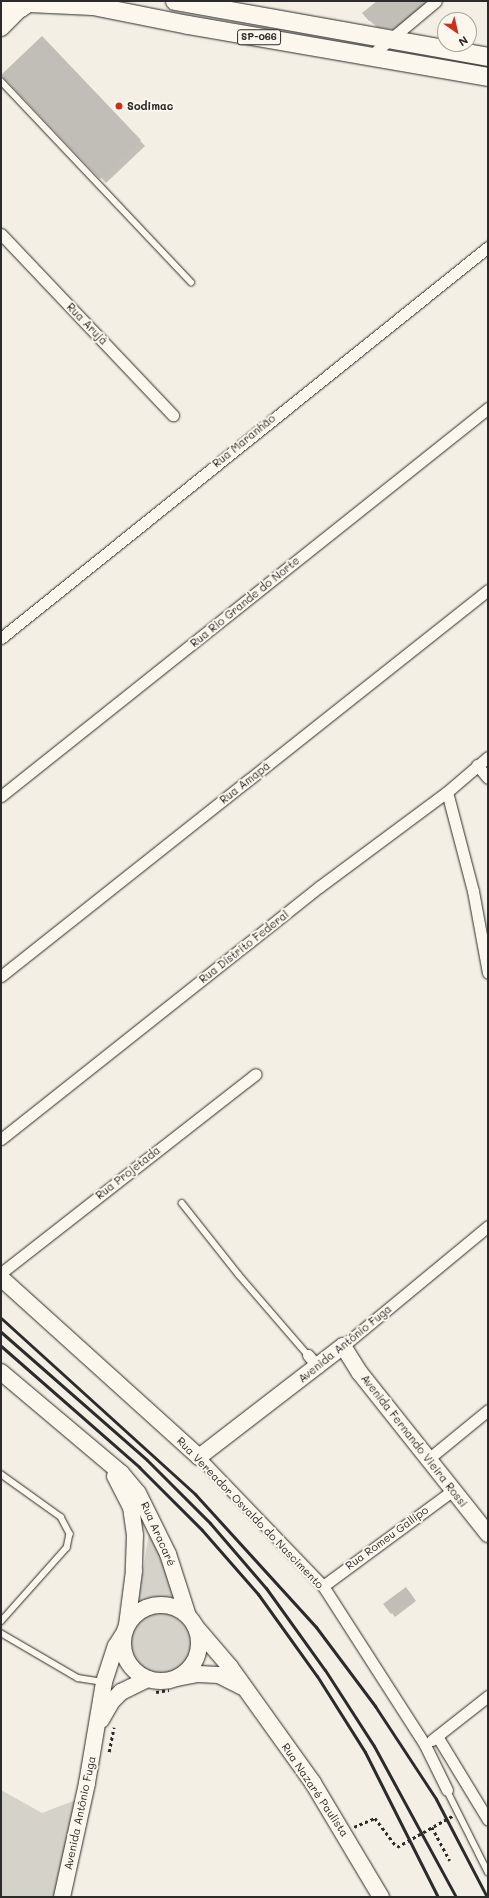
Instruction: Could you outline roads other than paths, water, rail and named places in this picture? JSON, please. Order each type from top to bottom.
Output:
[{"type":"main road","name":"SP-066","points":[[175,1],[488,57]]},
{"type":"main road","name":"SP-066","points":[[1,11],[27,4],[93,6],[369,57],[488,77]]},
{"type":"main road","points":[[1,28],[27,4]]},
{"type":"main road","name":"Rua Vereador Osvaldo do Nascimento","points":[[1,1278],[199,1457]]},
{"type":"main road","name":"Avenida Antônio Fuga","points":[[199,1457],[313,1361],[343,1346]]},
{"type":"main road","name":"Avenida Fernando Vieira Rossi","points":[[343,1346],[360,1374],[427,1460],[488,1534]]},
{"type":"main road","name":"Rua Aracaré","points":[[1,1372],[131,1484],[146,1505],[168,1554],[192,1621]]},
{"type":"main road","name":"Rua Aracaré","points":[[109,1464],[127,1497],[134,1524],[134,1571],[125,1630]]},
{"type":"main road","points":[[155,1605],[173,1607],[192,1621],[198,1645],[193,1663],[173,1684],[161,1681],[149,1686],[127,1662],[122,1649],[125,1630],[144,1609],[155,1605]]},
{"type":"main road","name":"Rua Nazaré Paulista","points":[[192,1621],[244,1687],[331,1810],[381,1897]]},
{"type":"main road","name":"Avenida Antônio Fuga","points":[[62,1897],[97,1728],[104,1682],[116,1646],[125,1630]]},
{"type":"main road","name":"Rua Nazaré Paulista","points":[[173,1684],[198,1674],[219,1675],[244,1687]]},
{"type":"main road","name":"Avenida Antônio Fuga","points":[[97,1728],[112,1701],[121,1692],[149,1686]]},
{"type":"street","points":[[369,57],[436,1]]},
{"type":"street","name":"Rua Arujá","points":[[1,234],[173,415]]},
{"type":"street","name":"Rua Maranhão","points":[[1,638],[488,247]]},
{"type":"street","name":"Rua Rio Grande do Norte","points":[[1,796],[488,408]]},
{"type":"street","name":"Rua Amapá","points":[[1,976],[488,590]]},
{"type":"street","name":"Rua Distrito Federal","points":[[1,1139],[319,887],[447,792],[488,757]]},
{"type":"street","points":[[477,765],[488,778]]},
{"type":"street","points":[[447,792],[473,891],[488,973]]},
{"type":"street","name":"Rua Projetada","points":[[1,1273],[256,1074]]},
{"type":"street","name":"Avenida Antônio Fuga","points":[[343,1346],[488,1226]]},
{"type":"street","points":[[427,1460],[488,1410]]},
{"type":"street","name":"Rua Vereador Osvaldo do Nascimento","points":[[199,1457],[323,1586],[425,1745],[447,1790]]},
{"type":"street","name":"Rua Romeu Gallipo","points":[[323,1586],[452,1490]]},
{"type":"street","points":[[425,1745],[488,1696]]},
{"type":"street","points":[[437,1736],[488,1820]]},
{"type":"lane","points":[[1,81],[190,282]]},
{"type":"lane","points":[[182,1203],[239,1275],[313,1361]]},
{"type":"lane","points":[[1,1474],[61,1517],[70,1534],[67,1548],[1,1622]]},
{"type":"lane","points":[[1,1633],[78,1678],[104,1682]]},
{"type":"lane","points":[[447,1790],[488,1872]]},
{"type":"railway","points":[[1,1318],[195,1494],[316,1627],[375,1706],[436,1799],[487,1897]]},
{"type":"railway","points":[[1,1332],[147,1460],[210,1523],[266,1588],[325,1670],[374,1746],[456,1897]]},
{"type":"railway","points":[[1,1346],[139,1467],[202,1530],[258,1594],[317,1676],[365,1752],[438,1897]]},
{"type":"place","name":"Sodimac","points":[[119,106]]}]
